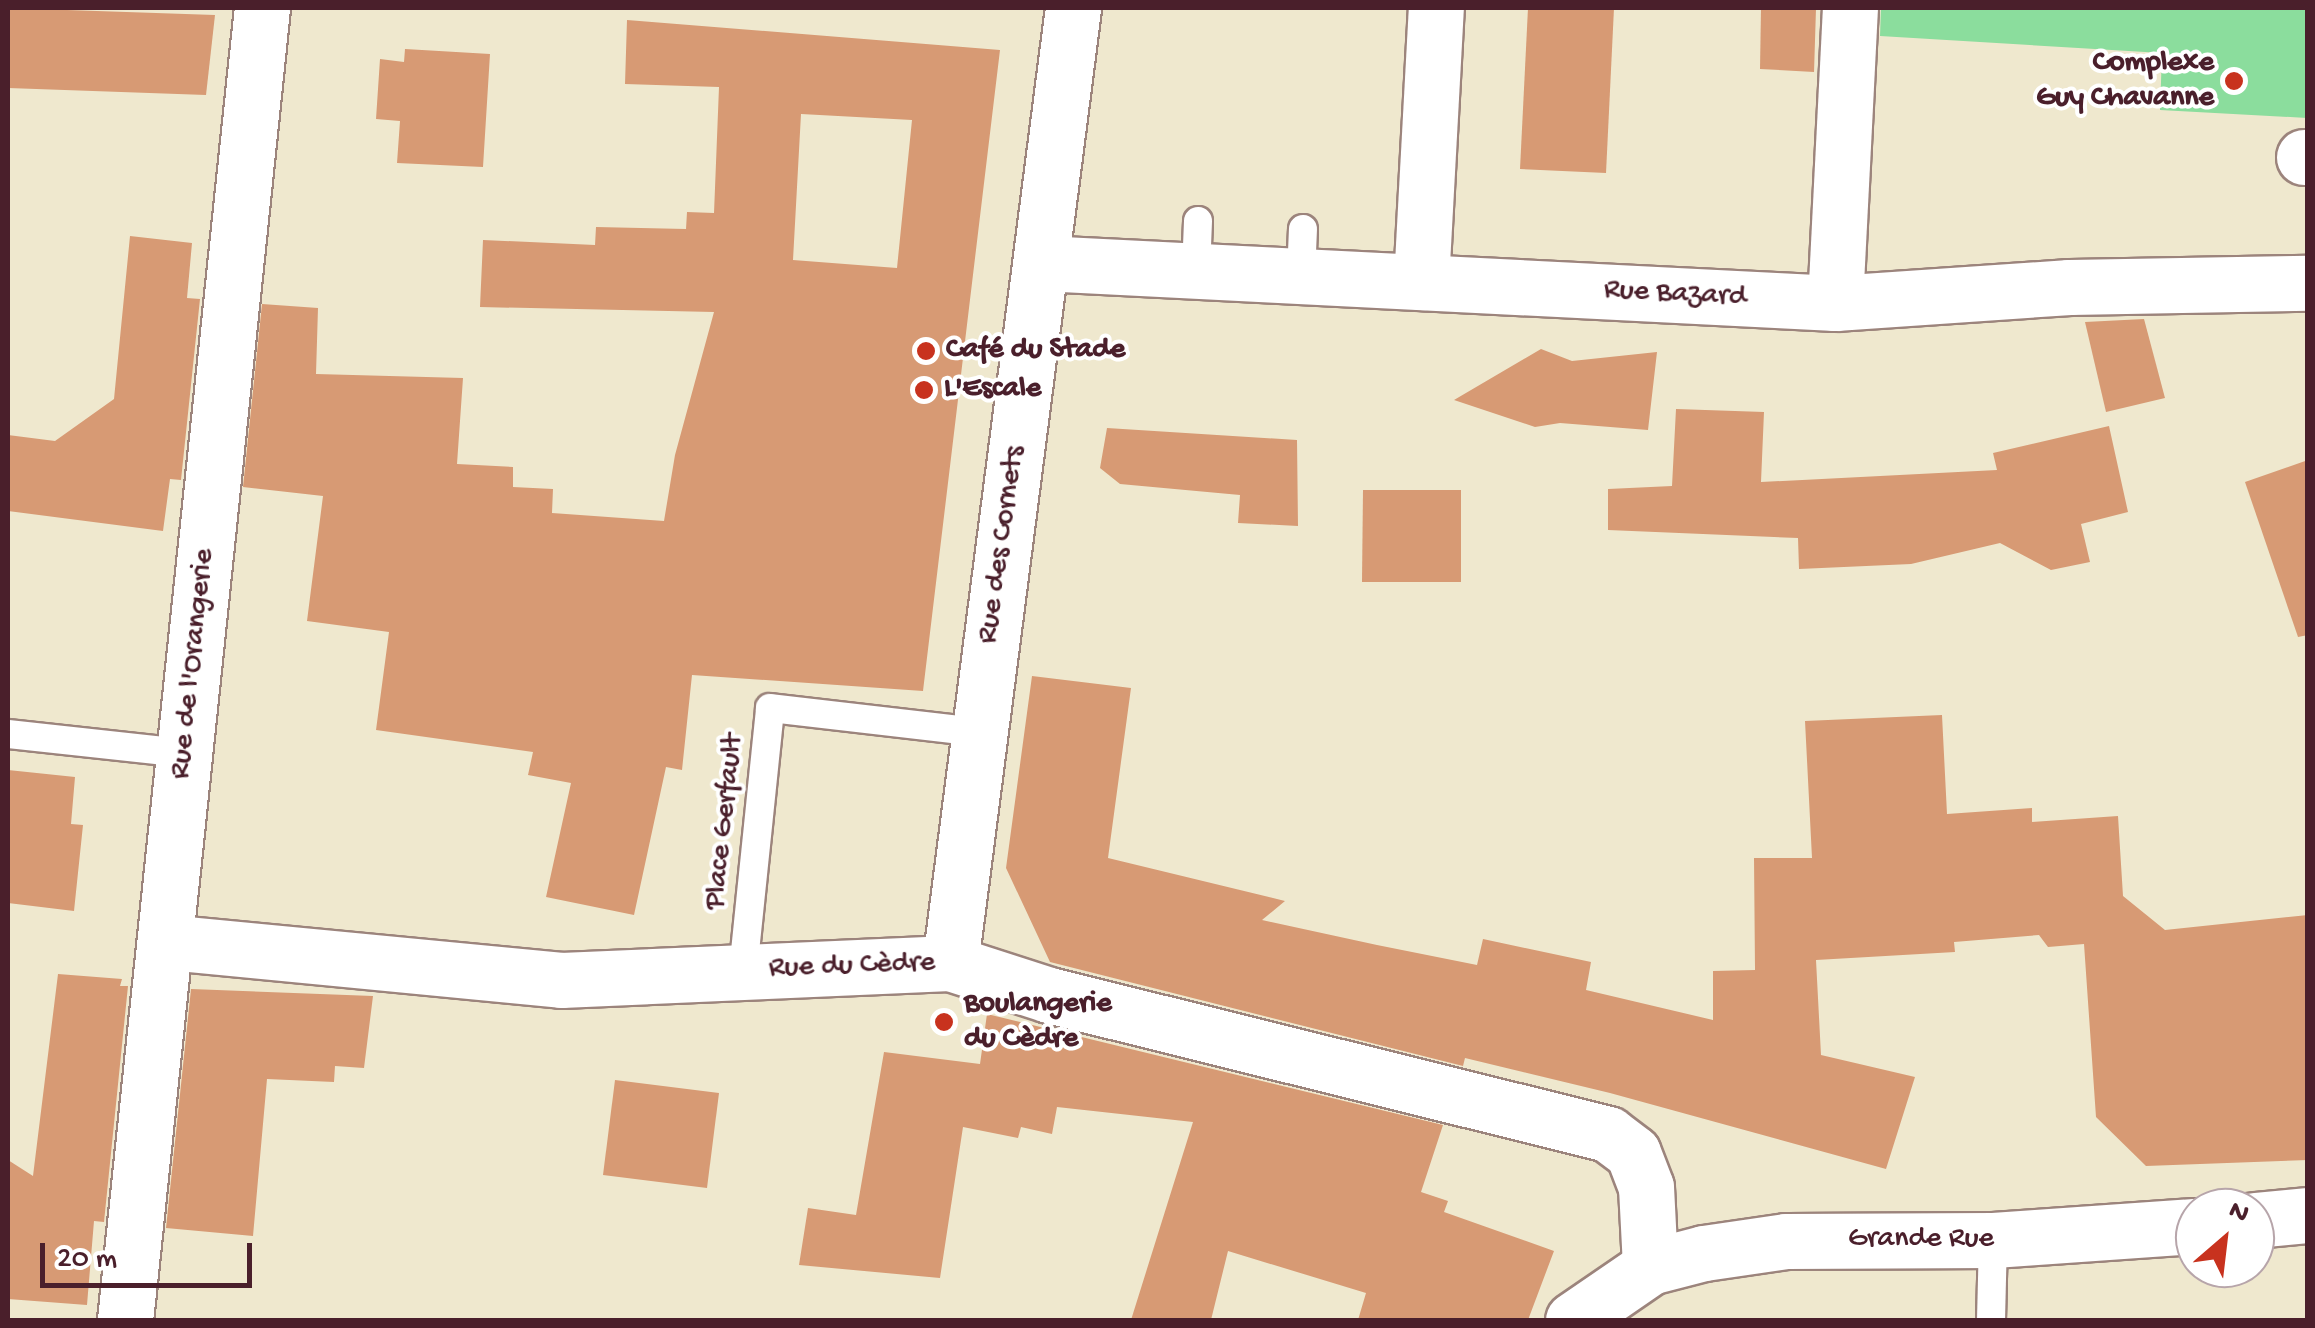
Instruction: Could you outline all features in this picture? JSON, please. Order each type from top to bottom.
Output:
[{"type":"street","name":"Rue de l'Orangerie","points":[[124,1320],[167,942],[262,8]]},
{"type":"street","name":"Rue des Cornets","points":[[950,963],[1073,8]]},
{"type":"street","points":[[1421,282],[1436,8]]},
{"type":"street","points":[[1834,303],[1850,8]]},
{"type":"street","name":"Rue Bazard","points":[[1042,263],[1197,246],[1302,253],[1421,282],[1834,303],[2068,286],[2308,283]]},
{"type":"street","name":"Rue du Cèdre","points":[[167,942],[561,980],[950,963],[1049,996],[1608,1134],[1632,1153],[1646,1187],[1650,1267]]},
{"type":"street","points":[[2275,1218],[2308,1215]]},
{"type":"street","name":"Grande Rue","points":[[1650,1267],[1786,1242],[1993,1240],[2175,1227]]},
{"type":"street","points":[[1573,1320],[1650,1267]]},
{"type":"lane","name":"Place Gerfault","points":[[743,971],[770,708],[978,732]]},
{"type":"lane","points":[[8,734],[184,753]]},
{"type":"lane","points":[[1992,1320],[1993,1240]]},
{"type":"green space","name":"Complexe Guy Chavanne","points":[[1881,8],[2307,8],[2307,118],[2160,110],[2162,53],[1880,36]]},
{"type":"building","points":[[8,8],[215,15],[206,95],[8,88]]},
{"type":"building","points":[[1528,8],[1614,8],[1606,173],[1520,169]]},
{"type":"building","points":[[1761,8],[1816,8],[1814,72],[1760,69]]},
{"type":"building","points":[[627,20],[1000,50],[923,691],[692,675],[682,770],[666,767],[634,915],[546,897],[571,783],[528,775],[533,752],[376,730],[389,632],[307,621],[323,496],[243,487],[262,304],[318,308],[316,374],[463,378],[457,464],[513,467],[513,487],[553,489],[552,513],[664,521],[675,455],[714,312],[480,307],[483,240],[595,245],[596,227],[686,229],[687,212],[714,213],[719,87],[625,84]],"holes":[[[801,114],[912,120],[897,268],[793,260]]]},
{"type":"building","points":[[405,49],[490,54],[483,167],[397,163],[400,121],[376,119],[380,59],[404,62]]},
{"type":"building","points":[[130,236],[192,243],[187,298],[200,299],[181,480],[170,479],[163,531],[8,511],[8,435],[55,441],[114,399]]},
{"type":"building","points":[[2144,319],[2165,398],[2106,412],[2085,322]]},
{"type":"building","points":[[1541,349],[1572,361],[1657,352],[1648,430],[1560,423],[1535,427],[1454,400]]},
{"type":"building","points":[[1676,409],[1764,412],[1761,482],[1997,470],[1993,453],[2109,426],[2128,512],[2081,524],[2090,562],[2051,570],[2000,543],[1911,564],[1799,569],[1798,538],[1608,530],[1608,489],[1672,486]]},
{"type":"building","points":[[1107,428],[1297,440],[1298,526],[1238,523],[1240,495],[1120,484],[1100,468]]},
{"type":"building","points":[[2308,460],[2308,635],[2298,637],[2245,482]]},
{"type":"building","points":[[1363,490],[1461,490],[1461,582],[1362,582]]},
{"type":"building","points":[[1032,676],[1131,688],[1108,858],[1285,901],[1262,920],[1377,945],[1477,965],[1483,939],[1591,962],[1586,990],[1713,1020],[1713,971],[1755,970],[1754,858],[1812,858],[1805,721],[1942,715],[1947,814],[2032,808],[2032,822],[2118,816],[2123,896],[2165,930],[2308,915],[2308,1160],[2146,1166],[2096,1117],[2084,944],[2048,947],[2039,935],[1954,942],[1955,952],[1816,960],[1821,1055],[1915,1077],[1886,1169],[1610,1093],[1465,1058],[1463,1066],[1050,962],[1006,868]]},
{"type":"building","points":[[8,770],[75,777],[71,824],[83,825],[74,911],[8,903]]},
{"type":"building","points":[[58,974],[122,979],[120,986],[128,986],[104,1222],[94,1221],[87,1305],[8,1299],[8,1160],[33,1176]]},
{"type":"building","points":[[191,989],[373,996],[364,1068],[335,1066],[334,1082],[267,1079],[253,1236],[166,1228]]},
{"type":"building","points":[[987,1014],[1443,1125],[1421,1192],[1448,1201],[1444,1212],[1554,1251],[1528,1320],[1358,1320],[1366,1293],[1228,1251],[1211,1320],[1131,1320],[1193,1122],[1057,1107],[1052,1134],[1021,1127],[1018,1138],[963,1127],[940,1278],[799,1265],[808,1208],[856,1215],[884,1052],[980,1064]]},
{"type":"building","points":[[615,1080],[719,1093],[707,1188],[603,1175]]},
{"type":"place","name":"Complexe Guy Chavanne","points":[[2234,81]]},
{"type":"place","name":"Café du Stade","points":[[926,351]]},
{"type":"place","name":"L'Escale","points":[[924,390]]},
{"type":"place","name":"Boulangerie du Cèdre","points":[[944,1022]]}]
